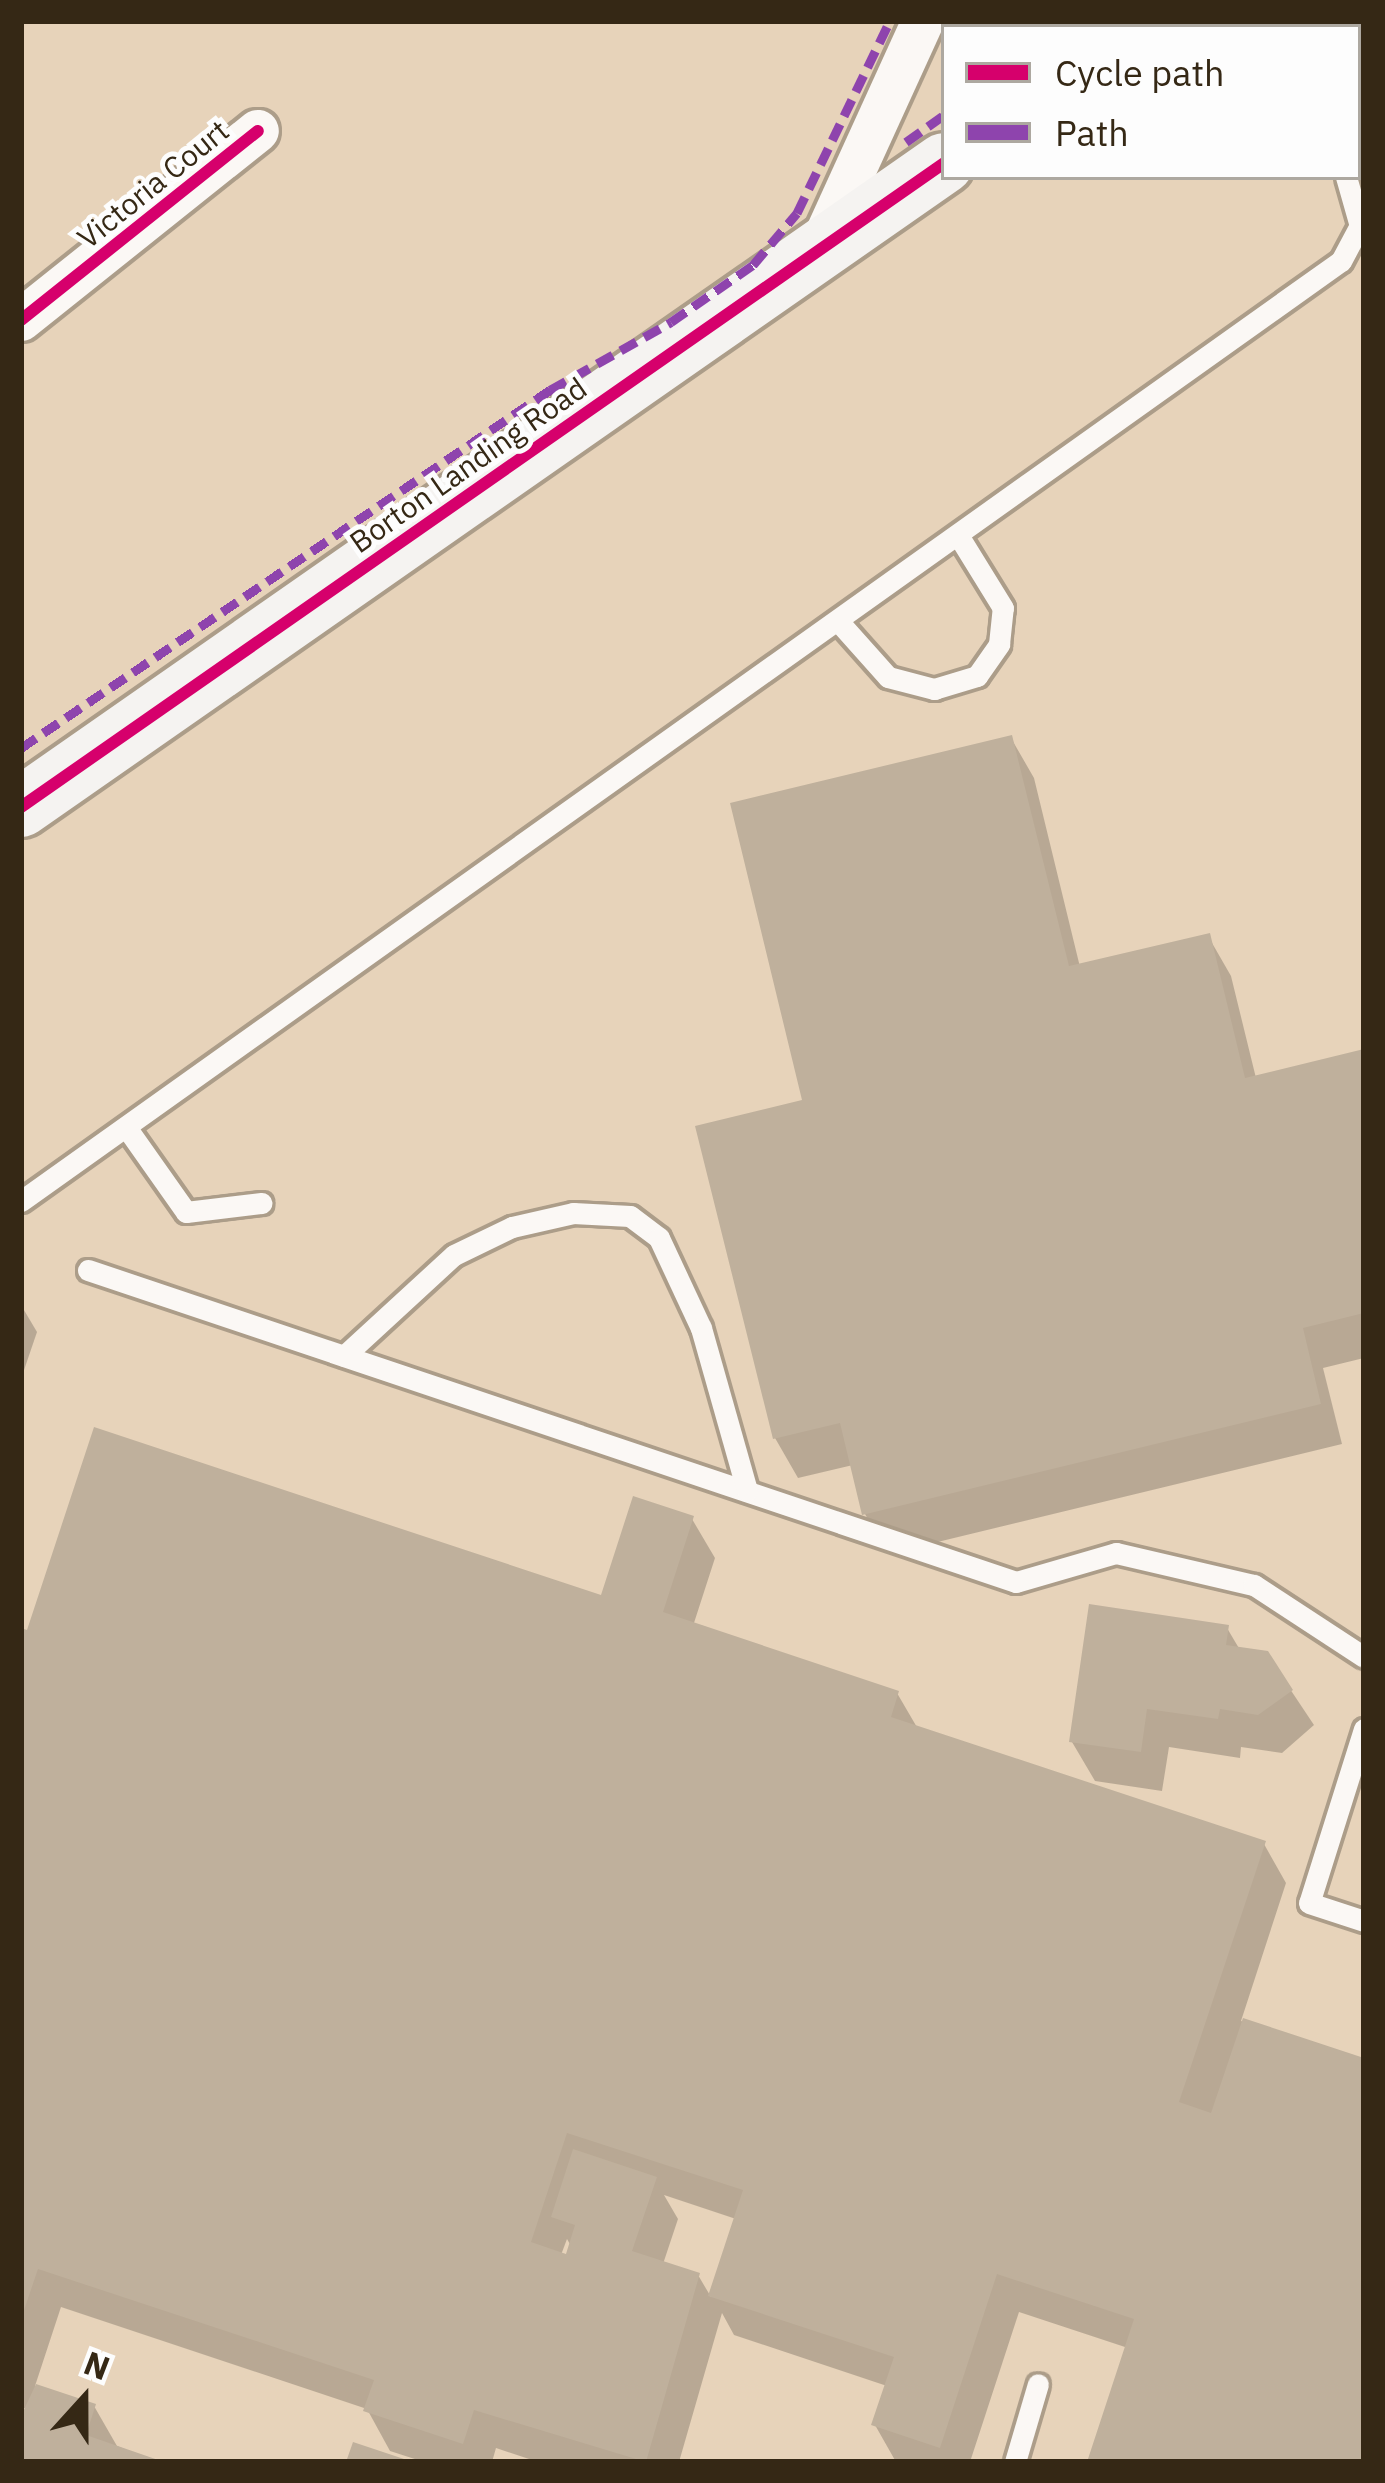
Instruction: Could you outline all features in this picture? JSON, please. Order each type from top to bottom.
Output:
[{"type":"street","points":[[820,248],[923,21]]},
{"type":"street","name":"Victoria Court","points":[[21,320],[258,131]]},
{"type":"street","name":"Borton Landing Road","points":[[21,807],[941,165]]},
{"type":"lane","points":[[21,1201],[1341,261],[1362,229],[1347,180]]},
{"type":"lane","points":[[838,621],[888,677],[934,689],[977,676],[999,644],[1003,608],[958,535]]},
{"type":"lane","points":[[126,1127],[186,1212],[261,1203]]},
{"type":"lane","points":[[344,1356],[454,1256],[512,1227],[573,1214],[630,1216],[659,1238],[701,1328],[746,1491]]},
{"type":"lane","points":[[88,1270],[1016,1582],[1116,1553],[1254,1585],[1364,1658]]},
{"type":"lane","points":[[1364,1729],[1309,1903],[1364,1921]]},
{"type":"lane","points":[[1015,2462],[1038,2384]]},
{"type":"building","points":[[1012,735],[1069,966],[1210,933],[1245,1078],[1364,1049],[1364,1313],[1303,1328],[1321,1404],[862,1515],[840,1423],[773,1439],[695,1126],[802,1100],[730,803]]},
{"type":"building","points":[[94,1427],[601,1595],[633,1496],[694,1516],[663,1612],[899,1691],[891,1717],[1266,1841],[1179,2102],[1211,2113],[1243,2018],[1364,2058],[1364,2462],[1087,2462],[1134,2319],[997,2274],[940,2448],[871,2425],[894,2357],[708,2296],[743,2190],[567,2133],[531,2242],[566,2254],[575,2225],[551,2217],[573,2149],[657,2177],[632,2251],[700,2273],[646,2462],[474,2410],[463,2444],[363,2411],[374,2380],[38,2269],[21,2319],[21,1628],[27,1630]]},
{"type":"building","points":[[1089,1604],[1229,1625],[1226,1645],[1268,1651],[1293,1690],[1258,1715],[1220,1709],[1218,1719],[1147,1709],[1141,1752],[1069,1742]]},
{"type":"building","points":[[36,2384],[96,2404],[86,2435],[164,2462],[21,2462],[21,2416]]},
{"type":"building","points":[[353,2442],[410,2461],[410,2462],[346,2462]]},
{"type":"marked path","points":[[21,748],[550,390],[671,322],[753,265],[797,213],[890,21]]},
{"type":"marked path","points":[[1070,24],[1074,21]]},
{"type":"marked path","points":[[906,142],[941,117]]},
{"type":"cycle path","points":[[21,320],[258,131]]},
{"type":"cycle path","points":[[21,807],[941,165]]}]
